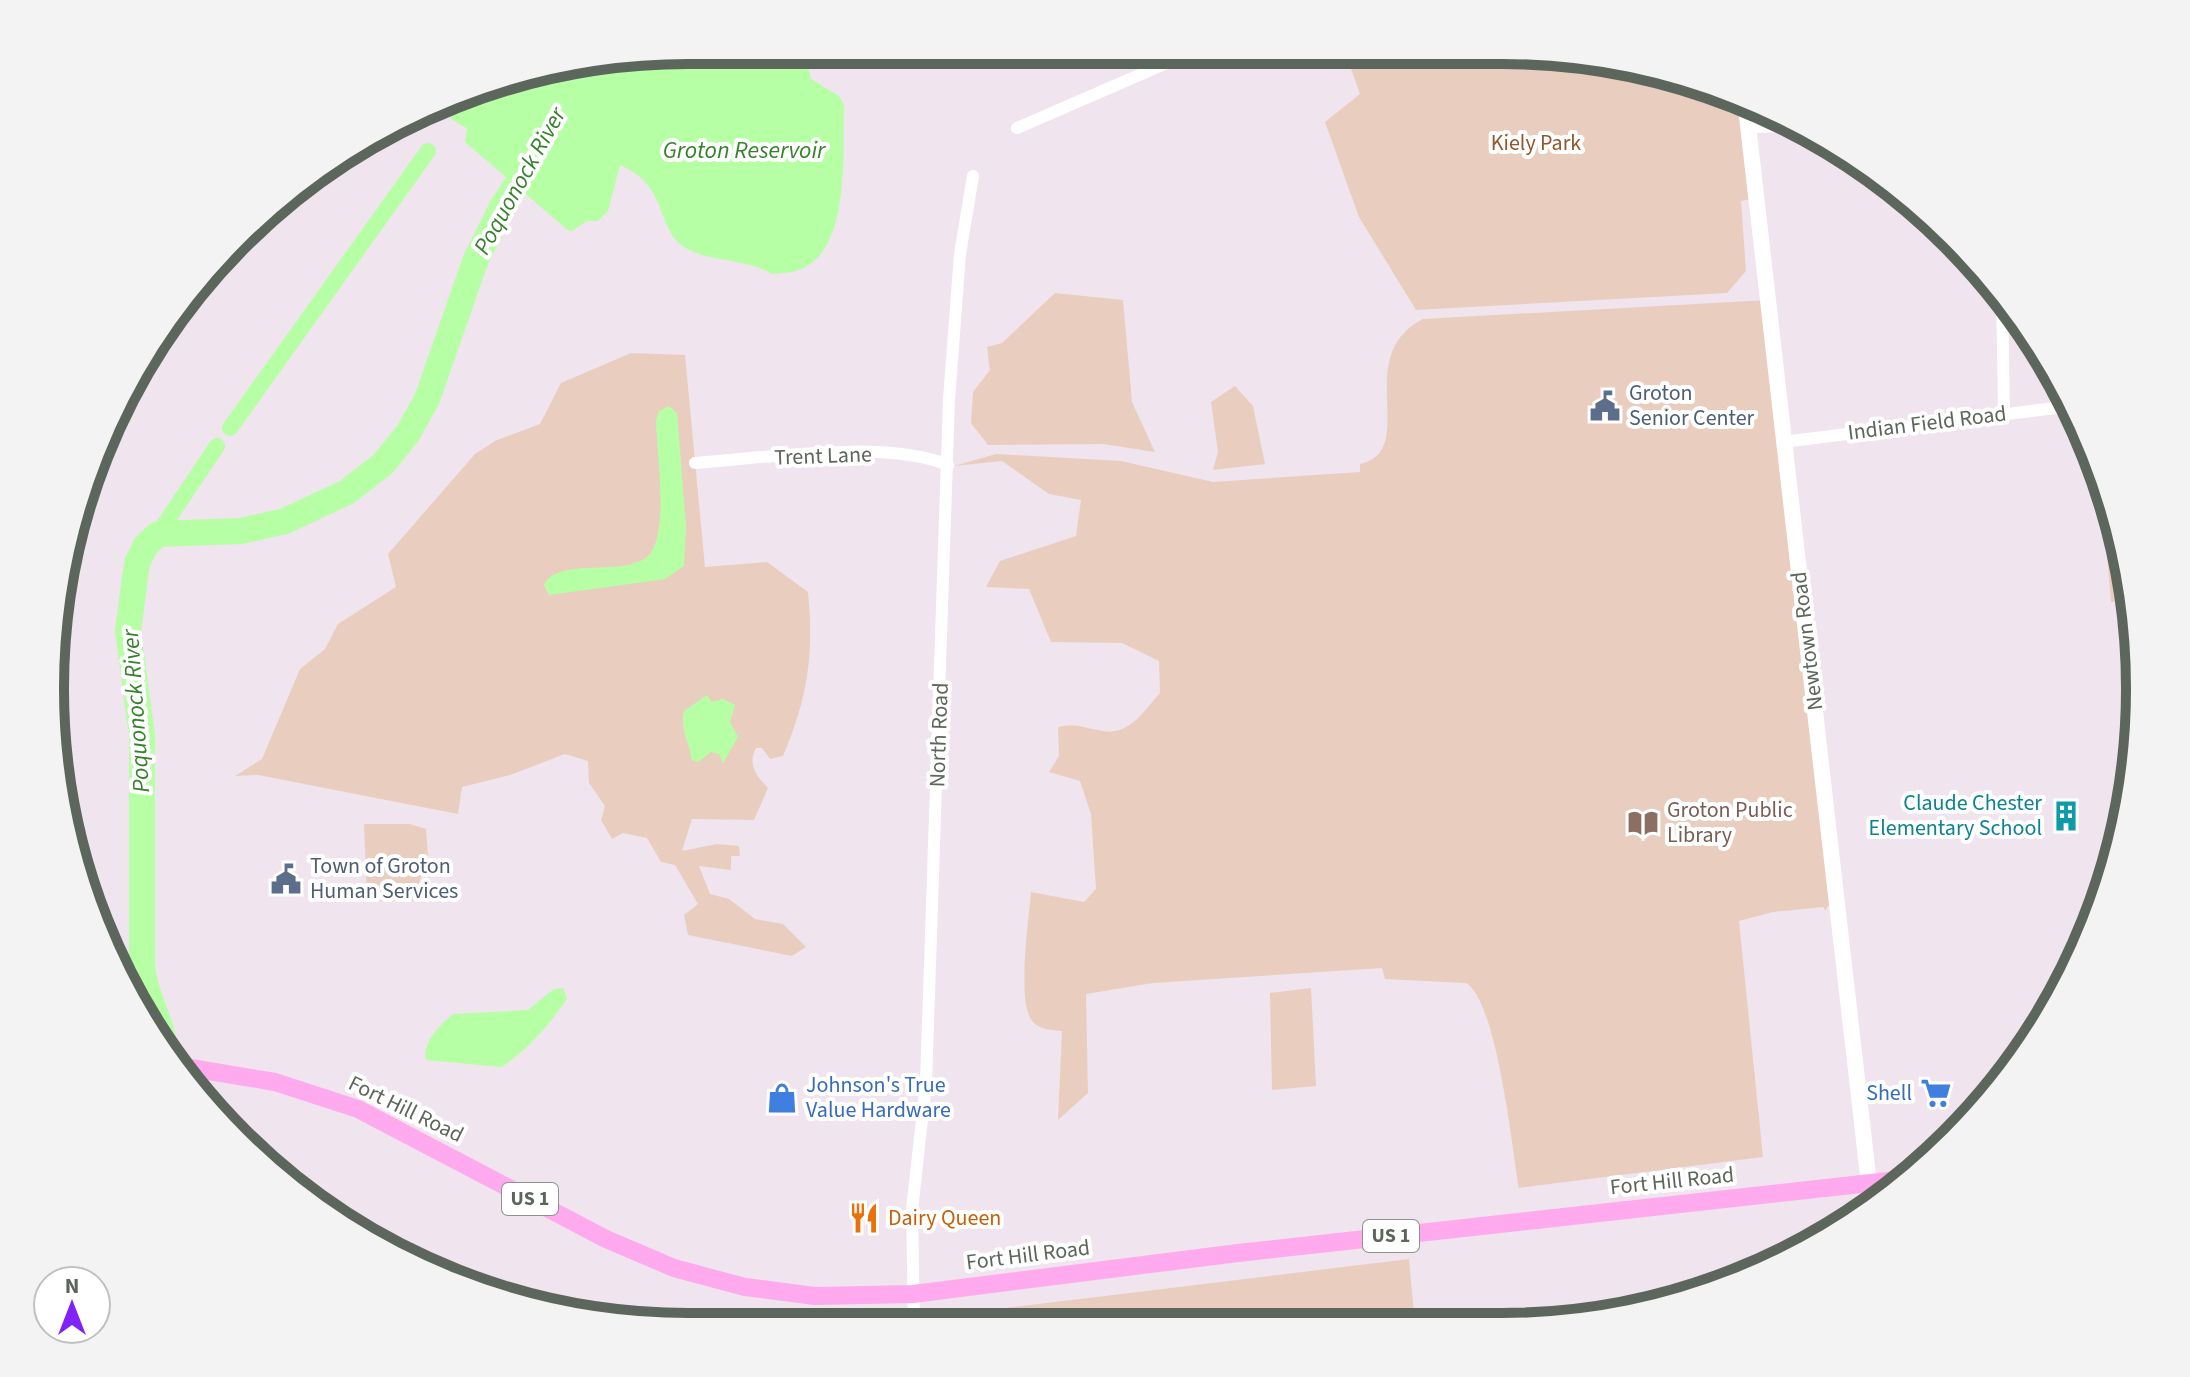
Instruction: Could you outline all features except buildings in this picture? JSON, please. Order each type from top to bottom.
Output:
[{"type":"main road","name":"Newtown Road","points":[[1747,115],[1869,1184]]},
{"type":"main road","name":"Fort Hill Road","points":[[192,1068],[283,1084],[358,1109],[606,1239],[688,1273],[796,1295],[913,1294],[1250,1252],[1884,1182]]},
{"type":"street","points":[[1017,128],[1165,64]]},
{"type":"street","points":[[1748,127],[1774,126]]},
{"type":"street","name":"North Road","points":[[914,1313],[912,1210],[926,1083],[955,309],[973,176]]},
{"type":"street","points":[[2002,316],[2004,413]]},
{"type":"street","name":"Indian Field Road","points":[[1783,442],[2059,407]]},
{"type":"street","name":"Trent Lane","points":[[695,463],[788,456],[894,454],[922,456],[948,465]]},
{"type":"green space","name":"Kiely Park","points":[[1349,64],[1542,65],[1583,69],[1663,85],[1746,115],[1756,198],[1741,201],[1746,271],[1727,293],[1416,310],[1359,217],[1325,122],[1360,94]]},
{"type":"green space","points":[[1055,293],[1123,300],[1132,402],[1155,452],[1103,444],[988,445],[971,423],[973,392],[990,370],[987,347],[1002,343]]},
{"type":"green space","points":[[1767,300],[1838,904],[1828,906],[1825,911],[1824,907],[1773,912],[1739,921],[1763,1157],[1519,1188],[1502,1077],[1495,1045],[1477,995],[1466,983],[1385,979],[1382,968],[1153,983],[1086,994],[1088,1093],[1058,1120],[1062,1031],[1036,1025],[1028,1013],[1025,998],[1031,892],[1084,902],[1096,889],[1091,814],[1080,781],[1049,772],[1059,756],[1058,727],[1077,726],[1112,732],[1129,726],[1160,693],[1159,661],[1122,643],[1051,642],[1029,589],[986,587],[1000,561],[1076,536],[1081,500],[1049,494],[1002,461],[954,466],[996,454],[1121,461],[1213,482],[1360,472],[1360,464],[1377,455],[1385,441],[1387,377],[1391,355],[1402,335],[1423,319]]},
{"type":"green space","points":[[631,353],[685,355],[705,567],[767,562],[808,592],[810,636],[803,695],[783,756],[770,759],[762,748],[756,748],[753,754],[754,770],[768,788],[754,820],[692,819],[682,851],[717,844],[739,846],[740,856],[731,856],[731,870],[699,866],[710,894],[729,899],[755,919],[783,924],[806,947],[792,956],[688,935],[684,915],[698,904],[675,865],[661,862],[647,838],[623,833],[612,839],[601,820],[605,806],[589,783],[588,761],[565,754],[510,775],[462,787],[458,814],[258,775],[235,776],[262,759],[300,669],[325,649],[338,624],[396,587],[388,554],[475,454],[497,440],[540,424],[561,383]]},
{"type":"green space","points":[[1235,386],[1253,406],[1265,464],[1213,470],[1218,452],[1211,402]]},
{"type":"green space","points":[[2107,555],[2111,555],[2120,601],[2111,602]]},
{"type":"green space","points":[[364,824],[410,824],[426,829],[428,856],[413,901],[367,901]]},
{"type":"green space","points":[[1311,988],[1316,1086],[1272,1090],[1270,993]]},
{"type":"green space","points":[[1409,1259],[1414,1313],[965,1313]]},
{"type":"water","name":"Groton Reservoir","points":[[688,64],[807,64],[811,79],[839,96],[844,105],[842,188],[833,231],[825,249],[813,262],[788,272],[772,274],[750,265],[702,255],[674,238],[647,184],[620,165],[608,211],[598,221],[587,221],[570,232],[465,142],[467,128],[448,113],[488,97],[527,85],[607,69]]},
{"type":"water","points":[[669,406],[677,413],[686,526],[684,566],[665,579],[549,595],[544,585],[552,576],[565,571],[630,565],[643,560],[652,551],[661,506],[656,421],[659,411]]},
{"type":"water","points":[[707,695],[712,702],[723,699],[735,705],[730,722],[738,737],[723,763],[719,754],[711,752],[698,762],[692,760],[684,730],[684,711]]},
{"type":"water","points":[[563,988],[567,999],[553,1018],[529,1045],[501,1067],[426,1060],[429,1040],[453,1014],[528,1010],[554,989]]},
{"type":"waterway","points":[[230,428],[428,151]]},
{"type":"waterway","name":"Poquonock River","points":[[155,1012],[142,967],[142,736],[128,631],[137,563],[146,545],[158,534],[241,531],[285,521],[347,492],[383,464],[408,433],[427,399],[476,259],[502,207],[535,157]]},
{"type":"waterway","points":[[158,534],[217,446]]},
{"type":"place","name":"Groton Senior Center","points":[[1605,406]]},
{"type":"place","name":"Claude Chester Elementary School","points":[[2066,816]]},
{"type":"place","name":"Groton Public Library","points":[[1643,823]]},
{"type":"place","name":"Town of Groton Human Services","points":[[286,879]]},
{"type":"place","name":"Shell","points":[[1936,1093]]},
{"type":"place","name":"Johnson's True Value Hardware","points":[[782,1098]]},
{"type":"place","name":"Dairy Queen","points":[[864,1218]]}]
